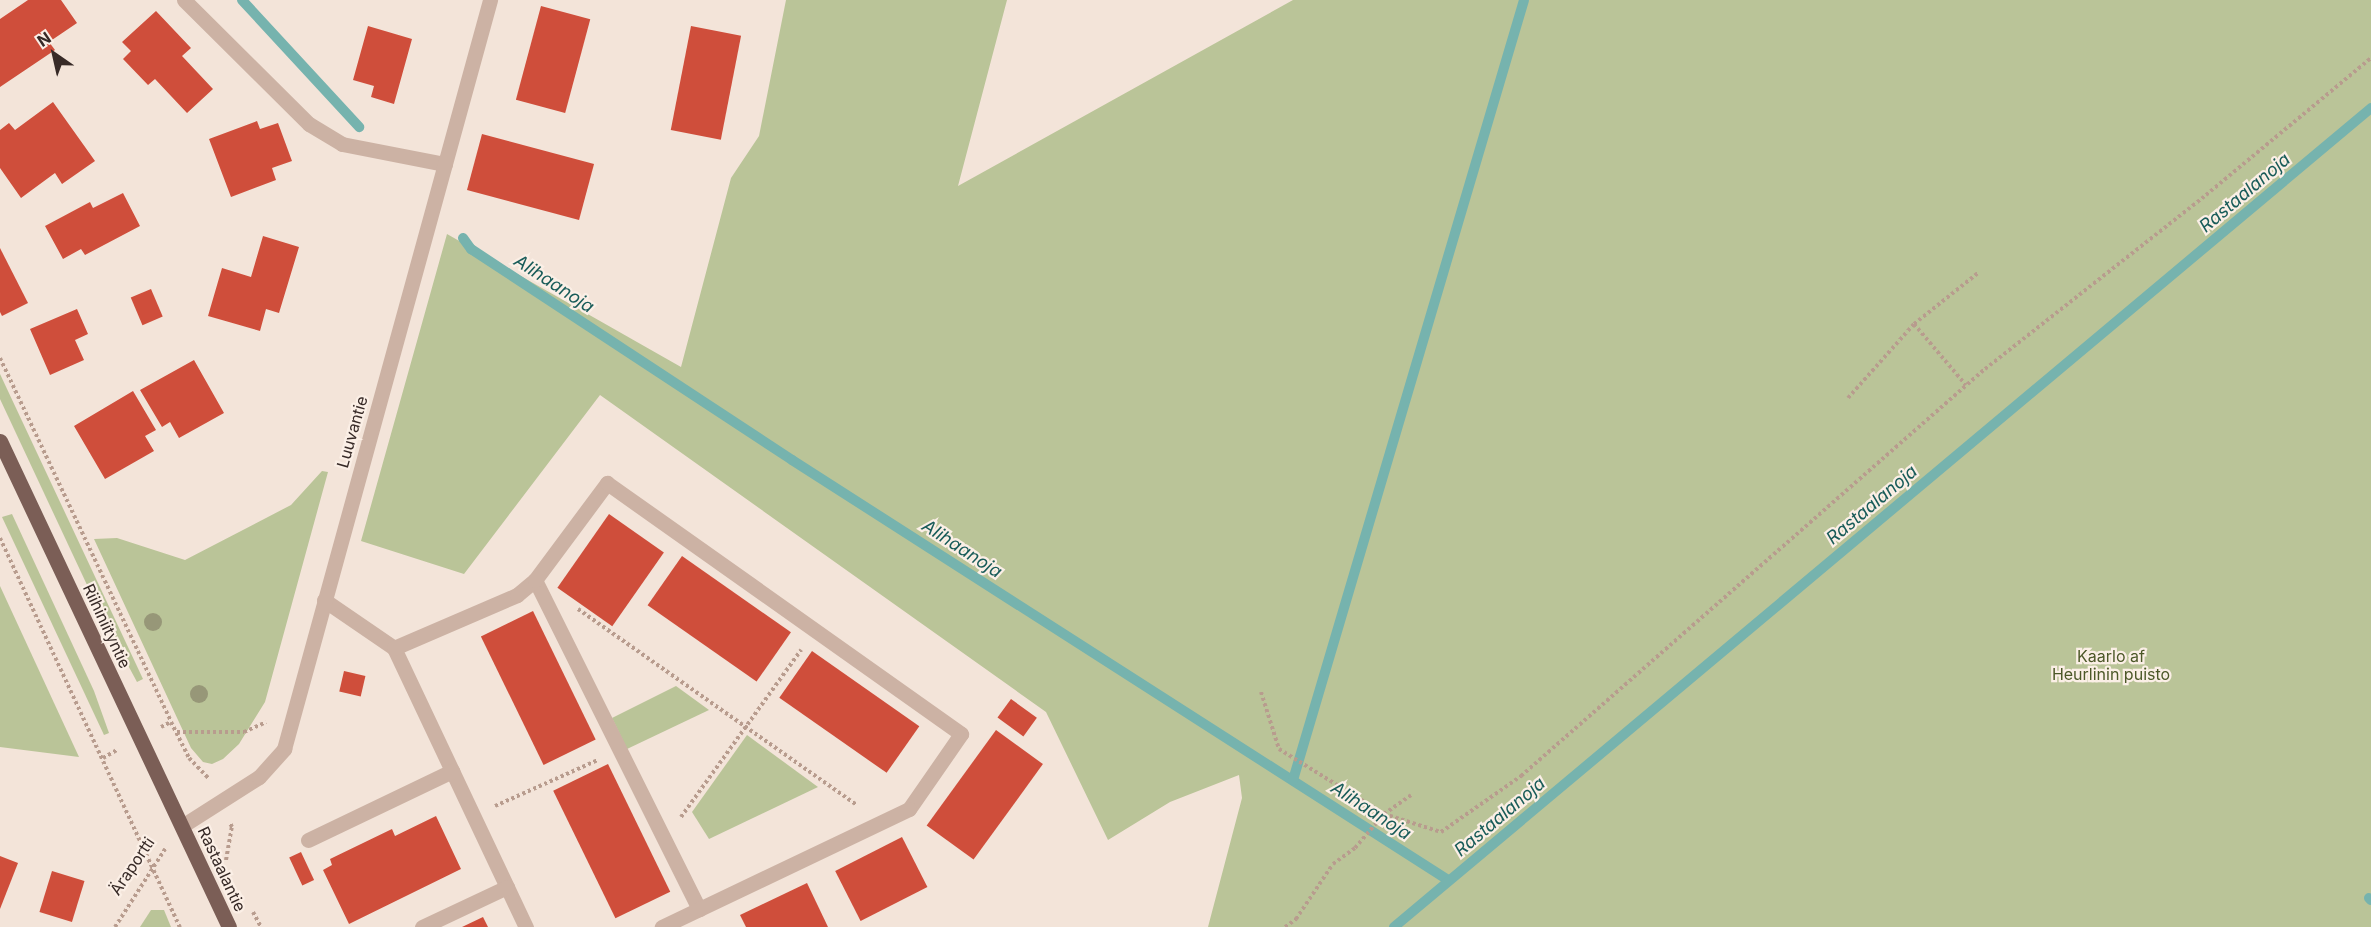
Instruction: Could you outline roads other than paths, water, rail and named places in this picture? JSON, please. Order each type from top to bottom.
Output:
[{"type":"main road","name":"Riihiniityntie","points":[[0,441],[182,826]]},
{"type":"main road","name":"Rastaalantie","points":[[182,826],[229,927]]},
{"type":"street","points":[[184,0],[309,124],[342,144],[445,164]]},
{"type":"street","name":"Luuvantie","points":[[182,826],[259,777],[284,749],[490,0]]},
{"type":"street","points":[[394,648],[517,595],[535,580],[607,483],[961,734],[909,809],[662,927]]},
{"type":"street","points":[[535,580],[699,909]]},
{"type":"street","points":[[324,600],[394,648],[526,927]]},
{"type":"street","points":[[308,840],[452,771]]},
{"type":"street","points":[[423,927],[507,887]]},
{"type":"waterway","name":"Alihaanoja","points":[[242,0],[359,127]]},
{"type":"waterway","points":[[1293,780],[1524,0]]},
{"type":"waterway","name":"Rastaalanoja","points":[[1394,927],[2371,108]]},
{"type":"waterway","name":"Alihaanoja","points":[[463,238],[471,249],[792,460],[1448,880]]},
{"type":"park label","name":"Kaarlo af Heurlinin puisto","points":[[2111,665]]}]
